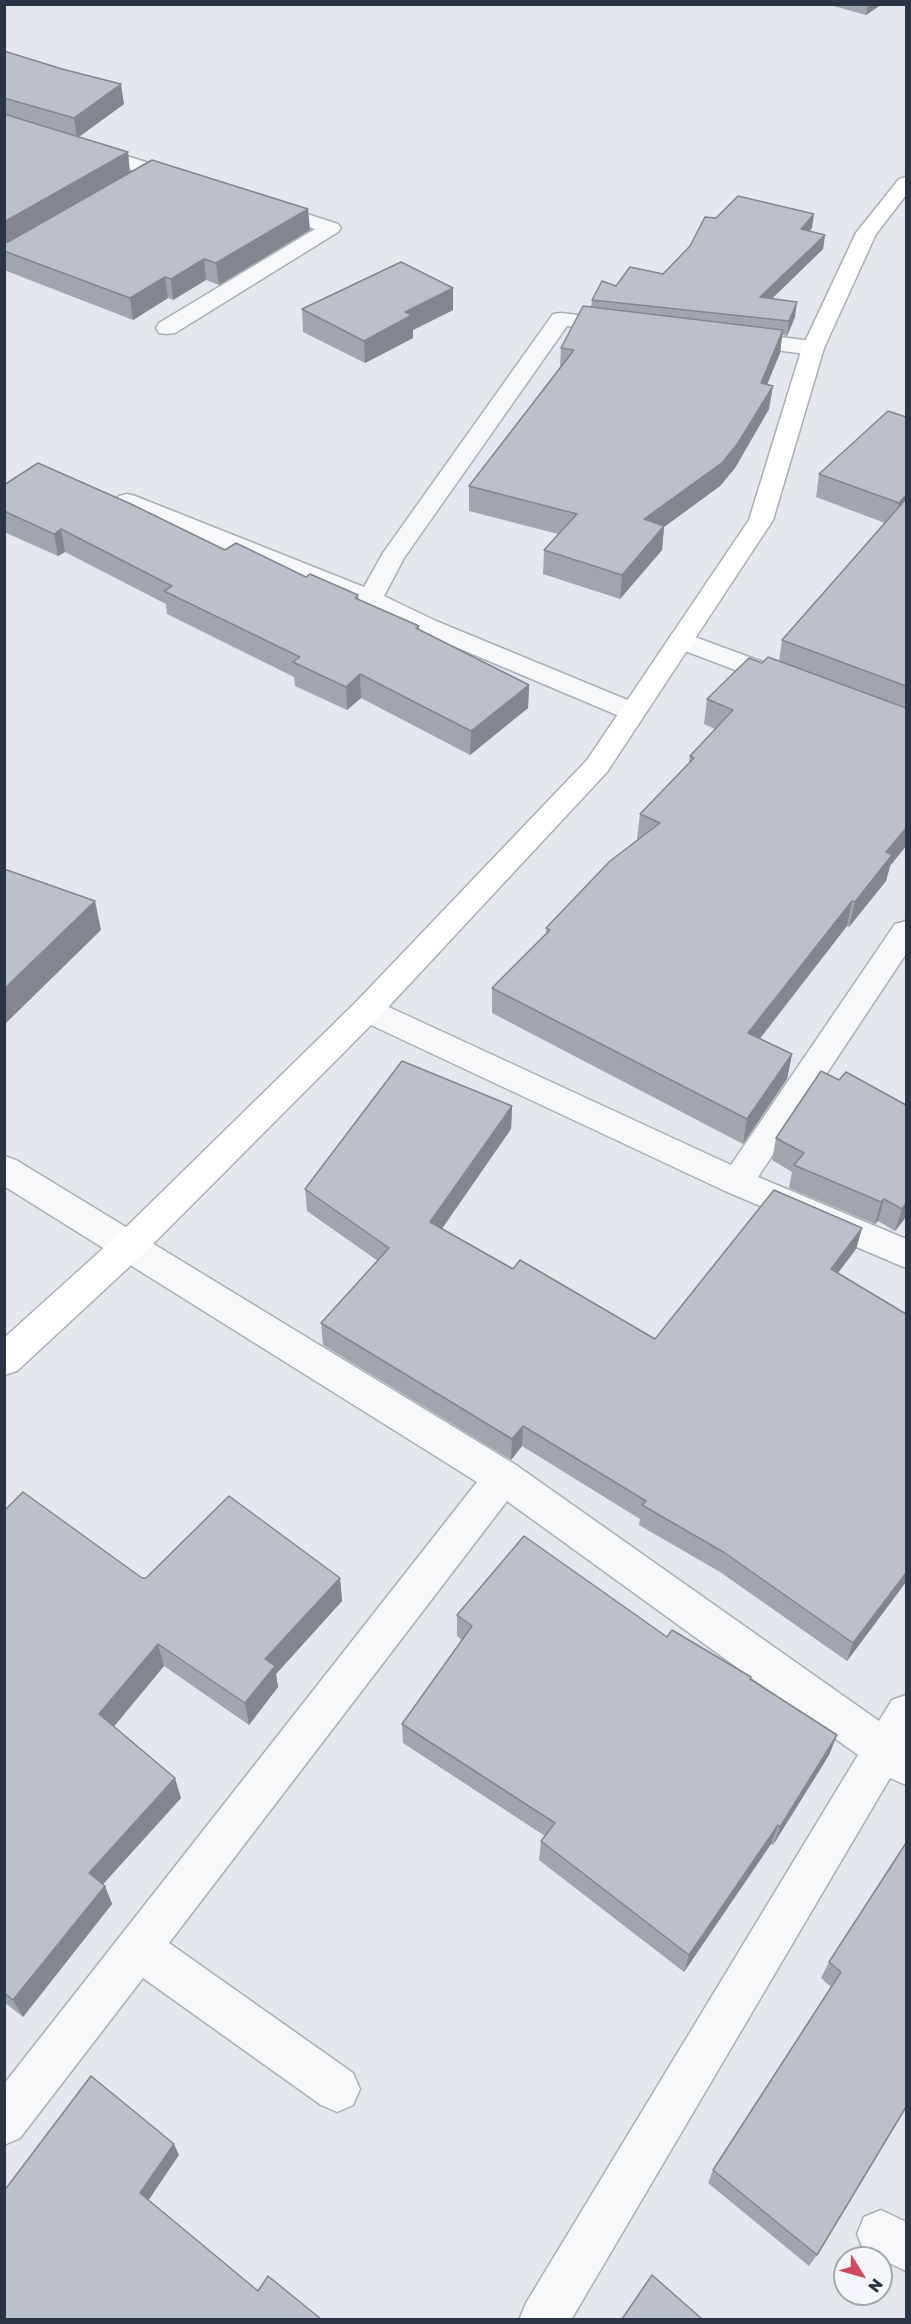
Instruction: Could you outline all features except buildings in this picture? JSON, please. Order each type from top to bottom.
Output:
[{"type":"main road","points":[[4,1360],[130,1245],[367,1010],[597,766],[761,520],[813,348],[866,232],[906,183]]},
{"type":"street","points":[[4,124],[198,184]]},
{"type":"street","points":[[134,182],[154,170]]},
{"type":"street","points":[[167,328],[331,228],[254,202]]},
{"type":"street","points":[[370,599],[392,558],[561,319],[641,328]]},
{"type":"street","points":[[722,338],[813,348]]},
{"type":"street","points":[[127,501],[370,599],[428,626],[633,712]]},
{"type":"street","points":[[681,640],[802,686]]},
{"type":"street","points":[[737,1182],[906,931]]},
{"type":"street","points":[[367,1010],[737,1182],[906,1254]]},
{"type":"street","points":[[4,1169],[503,1478],[899,1742],[543,2319]]},
{"type":"street","points":[[4,2122],[503,1478]]},
{"type":"street","points":[[139,1948],[338,2089]]}]
